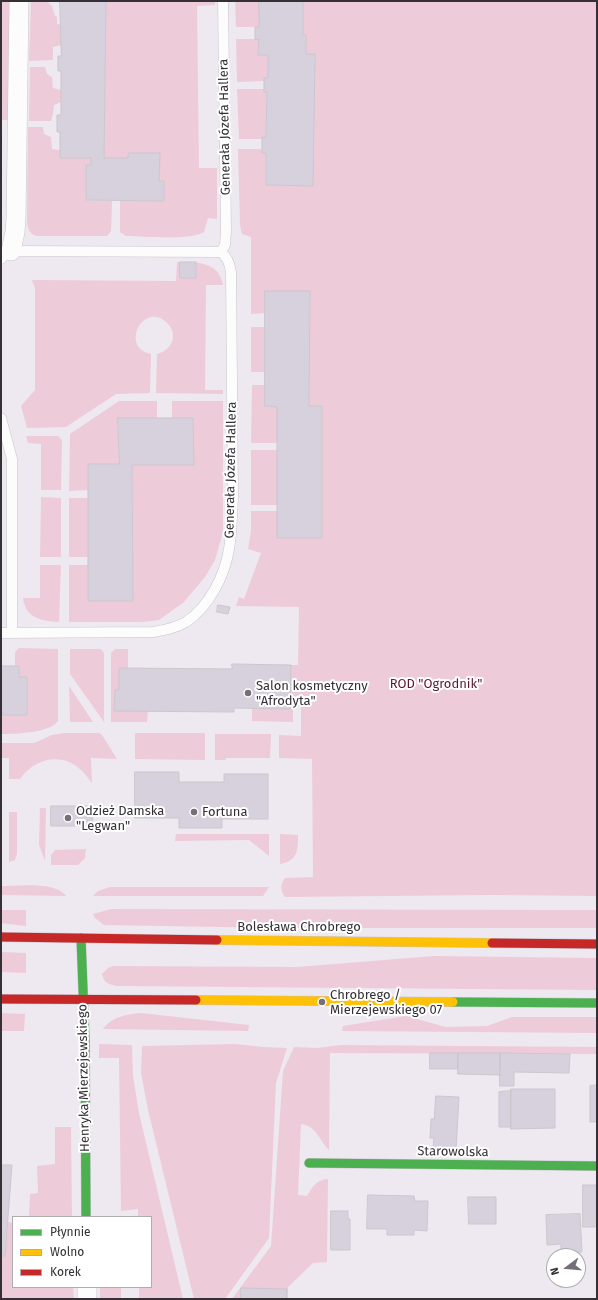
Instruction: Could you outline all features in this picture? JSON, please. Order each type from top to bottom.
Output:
[{"type":"street","points":[[6,255],[15,232],[16,218],[19,1]]},
{"type":"street","name":"Bolesława Chrobrego","points":[[1,937],[597,944]]},
{"type":"street","name":"Henryka Mierzejewskiego","points":[[81,938],[82,999],[85,1041],[86,1216]]},
{"type":"street","points":[[1,998],[597,1003]]},
{"type":"street","name":"Starowolska","points":[[309,1164],[597,1166]]},
{"type":"street","points":[[87,1288],[87,1299]]},
{"type":"lane","name":"Generała Józefa Hallera","points":[[1,632],[165,630],[185,623],[198,612],[219,581],[229,550],[233,497],[231,272],[227,259],[221,252],[224,245],[226,231],[223,1]]},
{"type":"lane","points":[[6,255],[221,252]]},
{"type":"lane","points":[[1,418],[12,459],[12,632]]},
{"type":"green space","points":[[1,1],[10,1],[9,120],[1,120]]},
{"type":"green space","points":[[31,1],[47,1],[52,6],[55,16],[57,17],[57,24],[62,25],[62,45],[53,47],[53,60],[29,61]]},
{"type":"green space","points":[[106,1],[215,1],[215,5],[197,6],[199,168],[217,168],[217,219],[208,218],[204,232],[197,235],[178,237],[126,236],[120,232],[120,201],[164,201],[164,182],[159,181],[160,153],[128,153],[128,158],[104,158]]},
{"type":"green space","points":[[235,1],[259,1],[259,27],[236,27]]},
{"type":"green space","name":"ROD \"Ogrodnik\"","points":[[303,1],[597,1],[597,896],[491,895],[285,897],[282,892],[281,885],[285,878],[313,877],[312,759],[279,758],[279,735],[301,736],[301,706],[293,706],[293,722],[252,721],[252,708],[291,665],[298,665],[299,607],[236,606],[239,597],[244,599],[261,553],[248,549],[251,531],[251,511],[277,511],[277,538],[309,406],[310,291],[265,291],[265,313],[251,314],[251,237],[242,234],[240,225],[238,149],[262,149],[262,153],[266,153],[266,185],[312,186],[315,54],[306,54],[306,35],[303,35]]},
{"type":"green space","points":[[236,39],[259,39],[258,55],[268,55],[268,78],[264,78],[264,81],[237,82]]},
{"type":"green space","points":[[30,67],[45,67],[47,74],[52,77],[53,88],[61,90],[61,102],[54,105],[51,121],[29,121]]},
{"type":"green space","points":[[237,89],[264,89],[264,92],[267,92],[266,137],[262,137],[262,139],[239,139]]},
{"type":"green space","points":[[28,127],[43,127],[44,134],[51,137],[52,149],[60,150],[60,158],[91,158],[91,165],[86,165],[86,200],[112,201],[111,231],[107,236],[38,236],[33,235],[30,232],[27,222]]},
{"type":"green space","points":[[177,262],[206,264],[217,271],[221,277],[223,285],[206,285],[205,390],[223,390],[223,394],[156,393],[157,354],[168,348],[171,344],[173,332],[168,324],[162,319],[154,317],[146,319],[141,323],[137,330],[136,338],[137,345],[142,351],[151,354],[150,393],[116,394],[66,427],[27,428],[21,406],[35,390],[35,288],[32,280],[176,281]]},
{"type":"green space","points":[[251,327],[265,327],[265,372],[251,372]]},
{"type":"green space","points":[[252,385],[265,385],[265,406],[277,407],[277,443],[251,443]]},
{"type":"green space","points":[[119,401],[157,401],[157,418],[118,418],[119,464],[88,464],[88,490],[69,491],[70,434]]},
{"type":"green space","points":[[172,401],[223,401],[223,532],[215,560],[205,577],[184,602],[159,620],[142,622],[69,622],[69,565],[88,565],[88,601],[133,601],[132,465],[194,465],[193,418],[172,418]]},
{"type":"green space","points":[[26,436],[58,436],[62,440],[61,490],[41,490],[41,444],[28,443]]},
{"type":"green space","points":[[251,450],[277,450],[277,505],[251,505]]},
{"type":"green space","points":[[41,497],[61,498],[61,557],[40,557]]},
{"type":"green space","points":[[69,498],[88,498],[88,557],[69,557]]},
{"type":"green space","points":[[40,565],[61,565],[59,622],[36,618],[31,615],[25,605],[23,598],[40,598]]},
{"type":"green space","points":[[19,648],[58,649],[58,721],[48,728],[40,730],[23,733],[1,734],[1,712],[3,712],[3,715],[27,715],[27,677],[19,677],[19,666],[15,666],[15,652]]},
{"type":"green space","points":[[70,649],[101,649],[104,653],[104,722],[70,674]]},
{"type":"green space","points":[[115,649],[128,649],[128,668],[119,668],[119,690],[115,690],[114,710],[148,711],[147,722],[111,722],[111,653]]},
{"type":"green space","points":[[69,686],[93,722],[70,722]]},
{"type":"green space","points":[[64,733],[99,733],[102,735],[117,759],[91,758],[92,783],[76,766],[59,759],[42,762],[34,766],[20,779],[9,779],[9,758],[1,758],[1,743],[34,743],[52,735]]},
{"type":"green space","points":[[135,733],[205,733],[205,760],[135,759]]},
{"type":"green space","points":[[215,734],[271,734],[270,758],[226,758],[226,760],[215,760]]},
{"type":"green space","points":[[40,808],[46,808],[45,861],[39,845]]},
{"type":"green space","points":[[9,812],[17,812],[17,854],[15,860],[9,862]]},
{"type":"green space","points":[[176,834],[269,834],[269,856],[249,840],[175,841]]},
{"type":"green space","points":[[280,834],[298,835],[298,845],[294,857],[286,863],[280,864]]},
{"type":"green space","points":[[86,849],[85,858],[78,865],[51,865],[51,855],[55,850]]},
{"type":"green space","points":[[1,886],[46,886],[61,891],[66,896],[1,895]]},
{"type":"green space","points":[[110,887],[269,887],[263,896],[93,896],[98,891]]},
{"type":"green space","points":[[111,909],[597,910],[597,928],[278,928],[104,925],[95,918],[93,914]]},
{"type":"green space","points":[[1,910],[26,910],[26,926],[1,923]]},
{"type":"green space","points":[[1,952],[26,953],[26,973],[1,972]]},
{"type":"green space","points":[[434,956],[597,958],[597,990],[117,986],[107,983],[102,974],[108,968],[113,966],[297,967]]},
{"type":"green space","points":[[1,1013],[25,1014],[24,1031],[1,1031]]},
{"type":"green space","points":[[141,1013],[249,1025],[248,1031],[103,1029],[115,1019]]},
{"type":"green space","points":[[406,1016],[446,1027],[487,1026],[512,1017],[597,1017],[597,1033],[342,1031],[343,1026]]},
{"type":"green space","points":[[99,1044],[132,1045],[133,1076],[139,1113],[183,1299],[139,1299],[139,1288],[152,1288],[152,1216],[138,1216],[138,1209],[121,1211],[119,1058],[99,1058]]},
{"type":"green space","points":[[235,1044],[287,1048],[276,1083],[269,1238],[225,1299],[194,1299],[148,1110],[141,1073],[142,1046]]},
{"type":"green space","points":[[341,1045],[597,1047],[597,1054],[330,1053],[329,1150],[311,1127],[301,1124],[298,1195],[307,1196],[315,1184],[328,1179],[327,1262],[313,1263],[288,1287],[288,1299],[232,1299],[271,1246],[283,1071],[294,1047],[317,1048]]},
{"type":"green space","points":[[55,1127],[71,1127],[72,1216],[29,1216],[30,1194],[38,1193],[37,1166],[55,1164]]},
{"type":"green space","points":[[8,1222],[12,1223],[12,1288],[73,1288],[74,1299],[1,1299],[1,1256],[5,1256]]},
{"type":"green space","points":[[100,1288],[121,1288],[121,1299],[100,1299]]},
{"type":"building","points":[[60,1],[106,1],[104,158],[128,158],[128,153],[160,153],[159,181],[164,181],[164,201],[86,200],[86,165],[91,165],[91,158],[60,158],[60,132],[57,132],[57,115],[61,115],[61,71],[58,71],[58,56],[61,56]]},
{"type":"building","points":[[259,1],[303,1],[303,35],[306,35],[306,54],[315,54],[313,186],[266,185],[266,153],[262,153],[262,137],[266,137],[267,92],[264,92],[264,78],[268,78],[268,55],[258,55],[259,39],[255,40],[255,27],[259,27]]},
{"type":"building","points":[[180,262],[196,262],[196,278],[180,278]]},
{"type":"building","points":[[265,291],[310,291],[309,406],[322,406],[322,538],[277,538],[277,407],[265,406]]},
{"type":"building","points":[[118,418],[193,418],[194,465],[132,465],[133,601],[88,601],[88,464],[119,464]]},
{"type":"building","points":[[218,605],[230,607],[228,614],[217,612]]},
{"type":"building","points":[[232,664],[291,665],[290,709],[234,708],[234,712],[114,711],[115,690],[119,690],[119,668],[232,669]]},
{"type":"building","points":[[1,666],[19,666],[19,677],[27,677],[27,715],[3,715],[3,712],[1,712]]},
{"type":"building","points":[[135,772],[179,772],[179,782],[224,782],[224,774],[268,774],[268,819],[222,819],[222,828],[179,828],[179,818],[135,818]]},
{"type":"building","points":[[51,806],[92,806],[93,826],[51,826]]},
{"type":"building","points":[[430,1053],[458,1053],[458,1069],[430,1069]]},
{"type":"building","points":[[458,1053],[500,1053],[501,1075],[458,1074]]},
{"type":"building","points":[[500,1053],[570,1054],[569,1073],[514,1072],[514,1086],[500,1086]]},
{"type":"building","points":[[597,1085],[597,1122],[590,1122],[590,1086]]},
{"type":"building","points":[[511,1089],[555,1089],[555,1128],[511,1129]]},
{"type":"building","points":[[511,1091],[511,1127],[499,1127],[499,1092]]},
{"type":"building","points":[[436,1096],[459,1097],[456,1150],[433,1148],[434,1138],[430,1138],[431,1119],[434,1119]]},
{"type":"building","points":[[1,1165],[12,1165],[5,1256],[1,1256]]},
{"type":"building","points":[[583,1185],[597,1185],[597,1227],[583,1227]]},
{"type":"building","points":[[368,1195],[414,1196],[415,1201],[428,1201],[427,1231],[414,1230],[414,1235],[387,1235],[387,1229],[367,1229]]},
{"type":"building","points":[[468,1197],[496,1197],[496,1224],[469,1224]]},
{"type":"building","points":[[331,1211],[348,1211],[348,1219],[350,1219],[350,1250],[331,1250]]},
{"type":"building","points":[[580,1214],[582,1248],[561,1248],[561,1244],[547,1245],[546,1215]]},
{"type":"building","points":[[241,1288],[287,1289],[286,1299],[241,1299]]},
{"type":"traffic: fast","points":[[81,938],[85,1041],[86,1216]]},
{"type":"traffic: fast","points":[[453,1002],[597,1003]]},
{"type":"traffic: fast","points":[[309,1163],[597,1166]]},
{"type":"traffic: slow","points":[[217,940],[492,943]]},
{"type":"traffic: slow","points":[[196,1000],[453,1002]]},
{"type":"traffic: jam","points":[[1,937],[217,940]]},
{"type":"traffic: jam","points":[[492,943],[597,944]]},
{"type":"traffic: jam","points":[[1,999],[196,1000]]},
{"type":"place","name":"Salon kosmetyczny \"Afrodyta\"","points":[[248,693]]},
{"type":"place","name":"Fortuna","points":[[194,812]]},
{"type":"place","name":"Odzież Damska \"Legwan\"","points":[[68,818]]},
{"type":"place","name":"Chrobrego / Mierzejewskiego 07","points":[[322,1002]]}]
